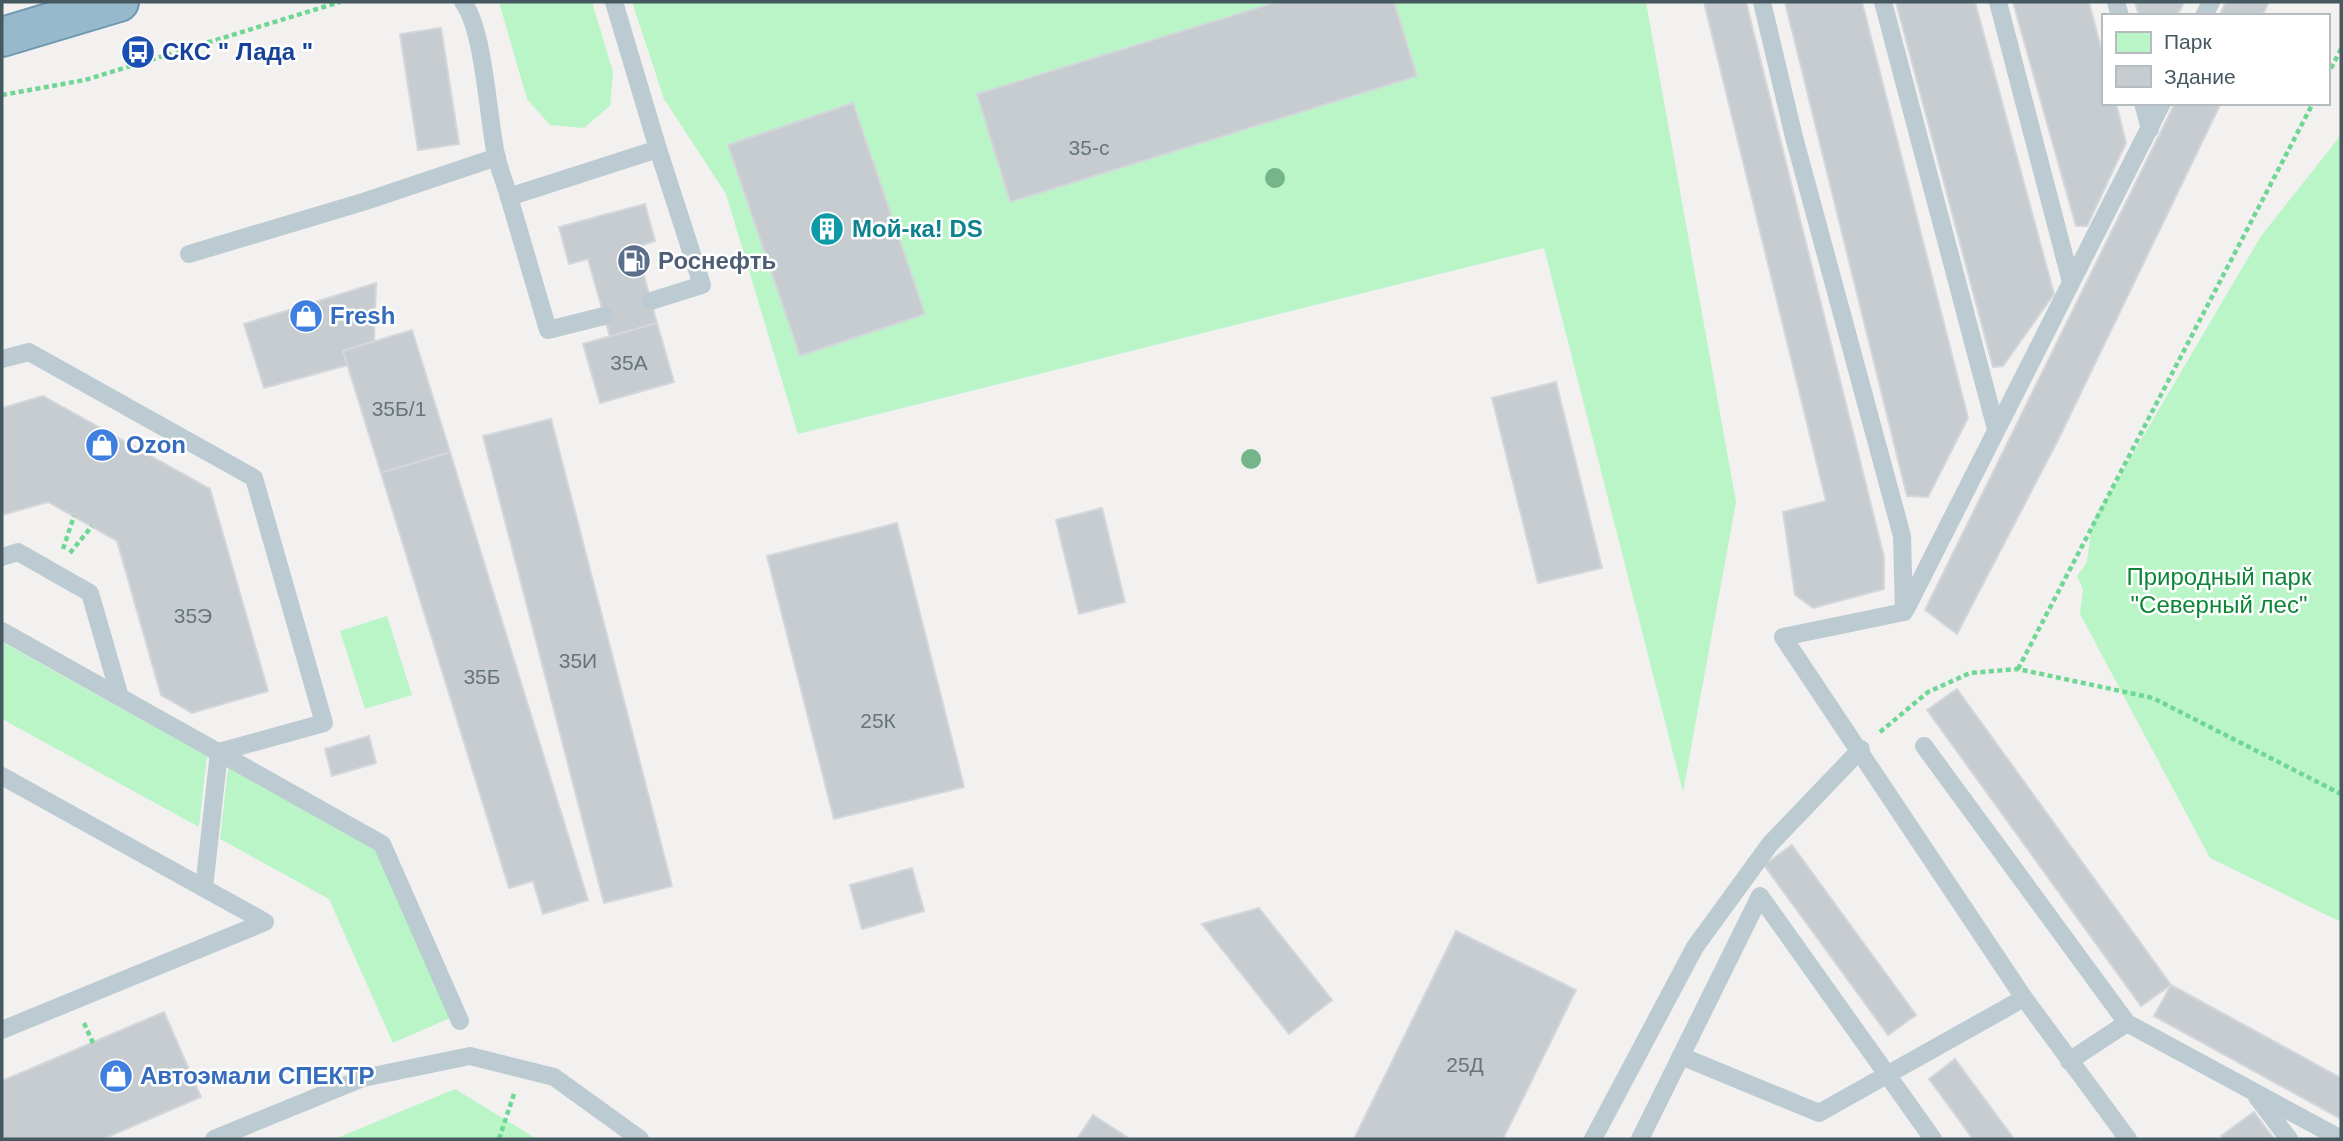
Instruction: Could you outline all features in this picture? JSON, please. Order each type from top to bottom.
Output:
[{"type":"highway","points":[[2,37],[119,2]]},
{"type":"lane","points":[[463,2],[469,10],[476,36],[497,157],[548,330],[604,316]]},
{"type":"lane","points":[[614,2],[702,285],[651,301]]},
{"type":"lane","points":[[1762,2],[1794,137],[1902,536],[1904,612]]},
{"type":"lane","points":[[1883,2],[1996,429]]},
{"type":"lane","points":[[1998,2],[2071,282]]},
{"type":"lane","points":[[2144,105],[2150,129]]},
{"type":"lane","points":[[1904,612],[2161,105]]},
{"type":"lane","points":[[509,197],[658,149]]},
{"type":"lane","points":[[189,254],[366,201],[497,157]]},
{"type":"lane","points":[[2,359],[29,352],[254,478],[324,723],[219,752]]},
{"type":"lane","points":[[2,557],[18,552],[90,593],[120,697]]},
{"type":"lane","points":[[1904,612],[1783,637],[2024,998],[2129,1139]]},
{"type":"lane","points":[[2,631],[382,844],[460,1021]]},
{"type":"lane","points":[[1924,746],[2127,1023],[2341,1139]]},
{"type":"lane","points":[[1593,1139],[1695,947],[1770,845],[1860,749]]},
{"type":"lane","points":[[204,888],[219,752]]},
{"type":"lane","points":[[2,776],[265,922],[2,1030]]},
{"type":"lane","points":[[1640,1139],[1760,896],[1933,1139]]},
{"type":"lane","points":[[1681,1056],[1819,1113],[2024,998]]},
{"type":"lane","points":[[2069,1061],[2127,1023]]},
{"type":"lane","points":[[214,1139],[363,1078],[470,1056],[554,1077],[640,1139]]},
{"type":"lane","points":[[2253,1092],[2289,1139]]},
{"type":"lane","points":[[1919,1120],[1923,1139]]},
{"type":"path","points":[[2,95],[85,80],[340,2]]},
{"type":"path","points":[[2329,72],[2341,49]]},
{"type":"path","points":[[2018,669],[2312,105]]},
{"type":"path","points":[[1860,749],[1928,692],[1970,673],[2018,669],[2153,698],[2341,794]]},
{"type":"path","points":[[499,1139],[522,1069]]},
{"type":"green space","points":[[499,2],[592,2],[613,72],[610,106],[584,128],[550,125],[527,99]]},
{"type":"green space","points":[[632,2],[1646,2],[1736,502],[1683,792],[1544,248],[798,434],[726,194],[664,99]]},
{"type":"green space","name":"Природный парк \"Северный лес\"","points":[[2341,135],[2341,922],[2210,858],[2080,614],[2083,590],[2077,576],[2087,562],[2092,523],[2261,236]]},
{"type":"green space","points":[[387,616],[412,695],[365,709],[340,631]]},
{"type":"green space","points":[[2,642],[207,756],[199,827],[2,719]]},
{"type":"green space","points":[[228,768],[377,851],[450,1018],[393,1043],[329,899],[220,839]]},
{"type":"green space","points":[[455,1089],[537,1139],[335,1139]]},
{"type":"building","points":[[1277,2],[1394,2],[1417,76],[1010,202],[977,94]]},
{"type":"building","points":[[1704,2],[1746,2],[1884,557],[1884,589],[1813,608],[1795,595],[1783,512],[1826,501]]},
{"type":"building","points":[[1785,2],[1862,2],[1968,418],[1928,497],[1907,496]]},
{"type":"building","points":[[1896,2],[1975,2],[2054,294],[2003,366],[1993,367]]},
{"type":"building","points":[[2013,2],[2089,2],[2102,52],[2102,105],[2116,105],[2126,143],[2087,226],[2076,226]]},
{"type":"building","points":[[2135,2],[2184,2],[2178,14],[2138,14]]},
{"type":"building","points":[[2226,2],[2269,2],[2263,14],[2220,14]]},
{"type":"building","points":[[441,28],[459,144],[418,150],[400,34]]},
{"type":"building","name":"Мой-ка! DS","points":[[853,103],[925,314],[800,356],[728,145]]},
{"type":"building","points":[[2174,105],[2220,105],[2058,440],[1957,634],[1925,610]]},
{"type":"building","points":[[645,204],[655,241],[636,247],[657,323],[610,337],[588,259],[569,264],[559,227]]},
{"type":"building","points":[[376,283],[374,341],[343,351],[348,365],[264,388],[244,324]]},
{"type":"building","points":[[657,323],[674,382],[600,403],[583,344]]},
{"type":"building","points":[[412,330],[450,452],[381,473],[343,351]]},
{"type":"building","points":[[1556,382],[1602,568],[1538,583],[1492,398]]},
{"type":"building","points":[[43,396],[210,489],[268,691],[192,713],[161,695],[117,541],[48,502],[2,515],[2,408]]},
{"type":"building","points":[[551,419],[672,886],[604,903],[483,436]]},
{"type":"building","points":[[450,452],[588,900],[543,914],[533,881],[509,888],[381,473]]},
{"type":"building","points":[[1102,508],[1125,602],[1079,614],[1056,520]]},
{"type":"building","points":[[897,523],[964,787],[834,819],[767,556]]},
{"type":"building","points":[[1957,689],[2171,985],[2141,1006],[1927,710]]},
{"type":"building","points":[[369,736],[376,763],[332,776],[325,749]]},
{"type":"building","points":[[1792,845],[1916,1015],[1888,1035],[1764,865]]},
{"type":"building","points":[[912,868],[924,911],[862,929],[850,885]]},
{"type":"building","points":[[1259,908],[1332,1000],[1289,1034],[1202,924]]},
{"type":"building","points":[[1456,931],[1576,990],[1503,1139],[1354,1139]]},
{"type":"building","points":[[2171,985],[2341,1078],[2341,1119],[2154,1016]]},
{"type":"building","points":[[164,1012],[201,1097],[103,1139],[2,1139],[2,1081]]},
{"type":"building","points":[[1955,1059],[2014,1139],[1973,1139],[1929,1079]]},
{"type":"building","points":[[2254,1112],[2274,1139],[2223,1139],[2221,1136]]},
{"type":"building","points":[[1093,1115],[1130,1139],[1077,1139]]},
{"type":"place","name":"СКС \" Лада \"","points":[[138,52]]},
{"type":"place","name":"Мой-ка! DS","points":[[827,229]]},
{"type":"place","name":"Роснефть","points":[[634,261]]},
{"type":"place","name":"Fresh","points":[[306,316]]},
{"type":"place","name":"Ozon","points":[[102,445]]},
{"type":"place","name":"Автоэмали СПЕКТР","points":[[116,1076]]}]
